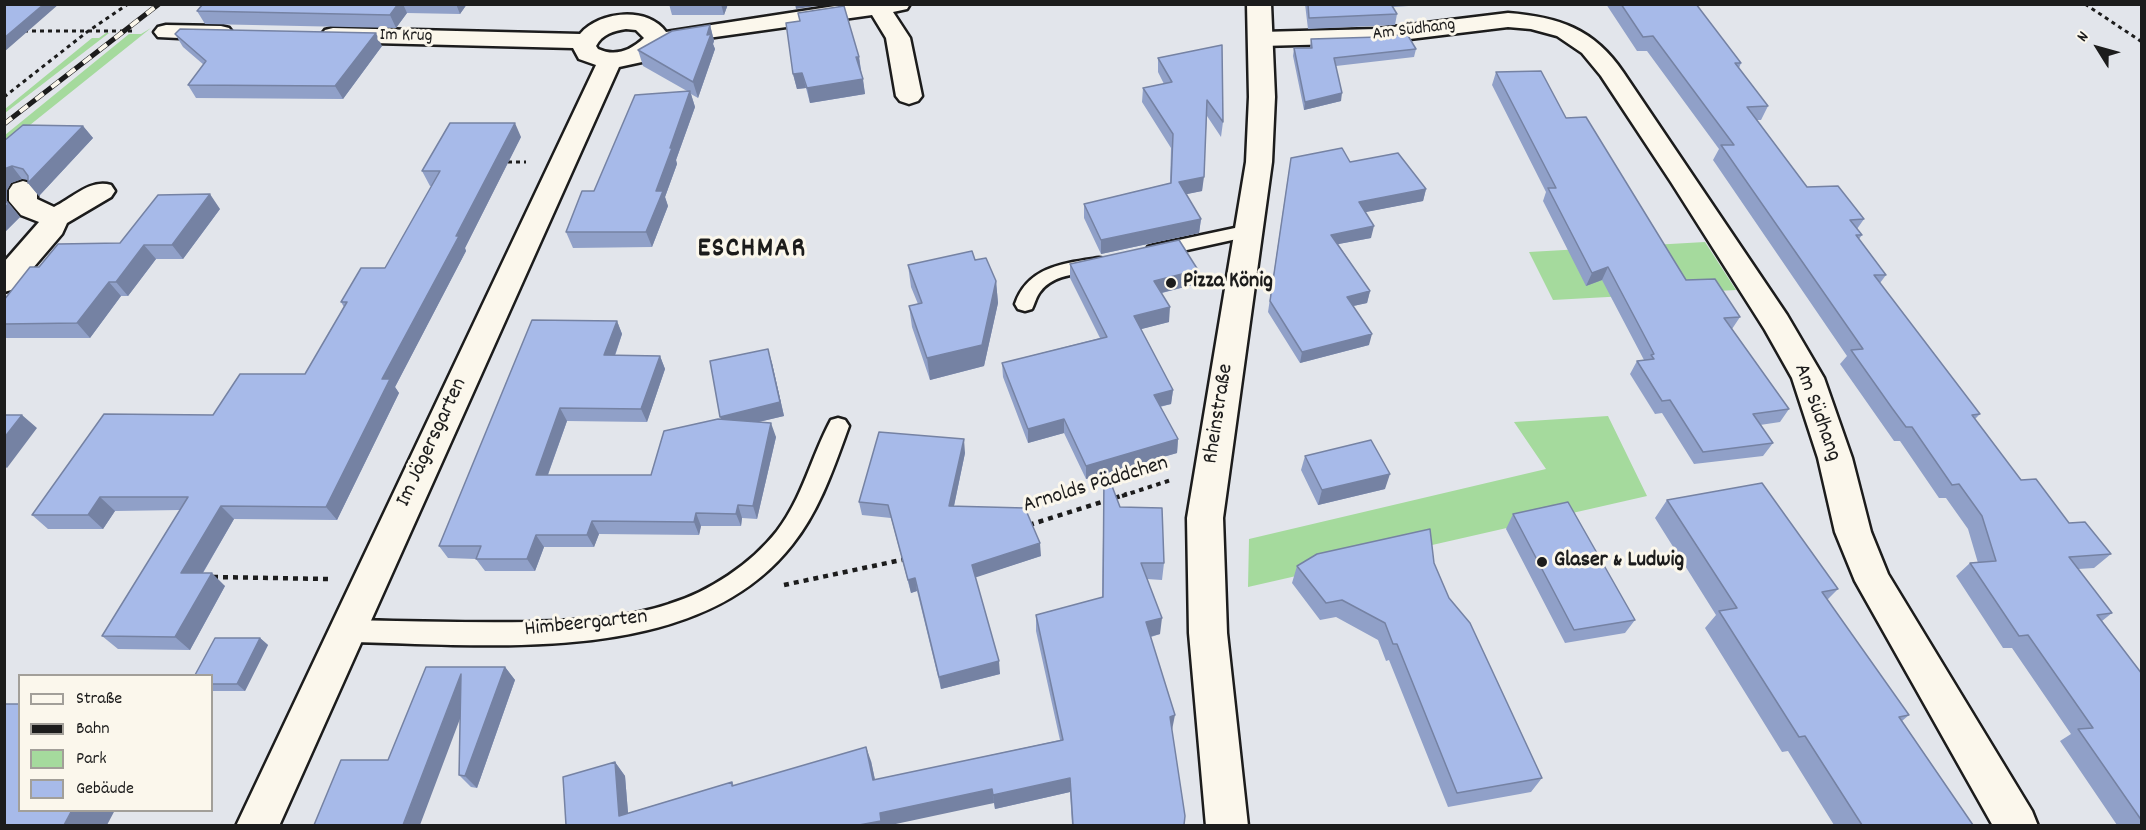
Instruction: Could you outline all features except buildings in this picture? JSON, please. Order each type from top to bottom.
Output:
[{"type":"street","name":"Rheinstraße","points":[[1227,825],[1213,696],[1204,553],[1211,468],[1259,162],[1262,97],[1259,4]]},
{"type":"street","points":[[598,51],[596,31],[638,13],[656,33],[656,40],[889,6],[898,38],[909,96]]},
{"type":"street","name":"Am Südhang","points":[[1261,39],[1377,36],[1508,20],[1532,22],[1564,18],[1611,72],[1776,323],[1808,378],[1835,458],[1853,532],[1873,581],[2017,825]]},
{"type":"street","points":[[166,32],[247,33]]},
{"type":"street","name":"Im Krug","points":[[306,35],[598,51],[638,56],[656,40]]},
{"type":"street","name":"Im Jägersgarten","points":[[257,825],[371,579],[598,51]]},
{"type":"street","points":[[23,190],[23,201],[31,209],[55,219]]},
{"type":"street","points":[[4,282],[52,227],[55,219],[101,191]]},
{"type":"lane","points":[[1025,304],[1026,293],[1050,274],[1249,231]]},
{"type":"lane","name":"Himbeergarten","points":[[347,631],[500,633],[582,630],[669,615],[710,597],[746,574],[774,549],[796,521],[819,474],[838,426]]},
{"type":"path","points":[[4,97],[87,32],[128,4]]},
{"type":"path","points":[[2085,4],[2142,42]]},
{"type":"path","points":[[16,31],[137,31],[153,24],[166,32]]},
{"type":"path","name":"Arnolds Päddchen","points":[[1024,526],[1211,468]]},
{"type":"path","points":[[746,574],[767,584],[790,585],[910,558]]},
{"type":"path","points":[[212,577],[371,579]]},
{"type":"green space","points":[[151,28],[5,145],[5,135],[129,34],[141,34]]},
{"type":"green space","points":[[109,33],[5,113],[5,109],[92,38],[99,38]]},
{"type":"green space","points":[[1705,242],[1736,290],[1553,300],[1529,252]]},
{"type":"green space","points":[[1608,416],[1647,496],[1248,587],[1249,539],[1546,469],[1514,422]]},
{"type":"railway","points":[[4,124],[159,4]]},
{"type":"place","name":"Pizza König","points":[[1171,283]]},
{"type":"place","name":"Glaser & Ludwig","points":[[1542,562]]},
{"type":"district","name":"ESCHMAR","points":[[752,251]]}]
